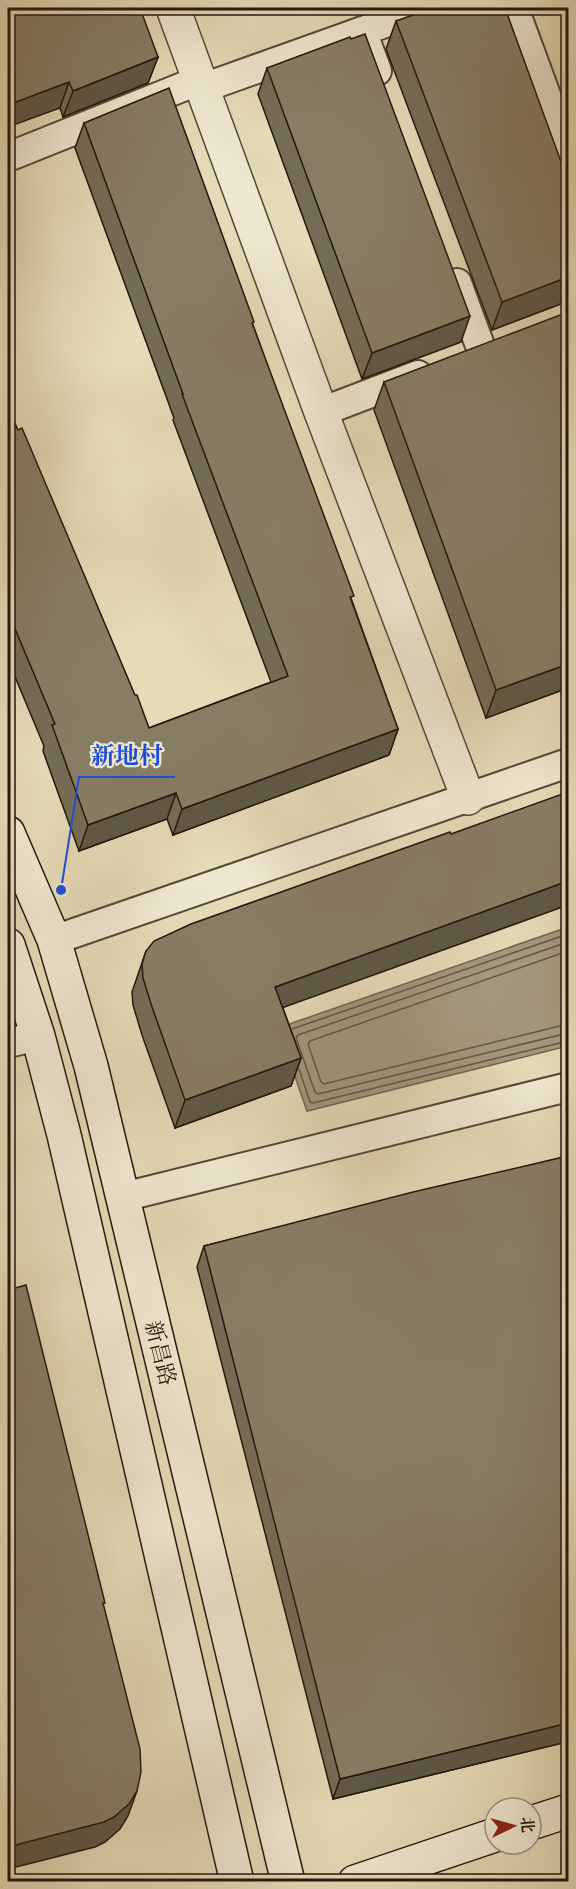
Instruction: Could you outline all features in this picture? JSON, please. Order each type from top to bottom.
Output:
[{"type":"street","points":[[173,8],[321,411],[468,798]]},
{"type":"street","name":"新昌路","points":[[8,833],[54,940],[91,1066],[288,1881]]},
{"type":"street","name":"新昌路","points":[[8,945],[23,1040],[64,1135],[237,1881]]},
{"type":"street","points":[[543,1819],[568,1811]]},
{"type":"street","points":[[355,1881],[483,1839]]},
{"type":"lane","points":[[8,157],[202,84],[427,8]]},
{"type":"lane","points":[[514,8],[568,155]]},
{"type":"lane","points":[[362,31],[387,97]]},
{"type":"lane","points":[[321,411],[471,355],[449,263]]},
{"type":"lane","points":[[54,940],[568,763]]},
{"type":"lane","points":[[123,1197],[568,1087]]},
{"type":"water","points":[[568,927],[568,1046],[307,1111],[278,1028]]},
{"type":"building","points":[[8,8],[140,8],[158,57],[73,91],[69,82],[8,105]]},
{"type":"building","points":[[433,8],[505,8],[568,181],[568,277],[502,302],[396,21]]},
{"type":"building","points":[[365,34],[470,316],[372,353],[267,68],[350,37],[351,39]]},
{"type":"building","points":[[169,88],[254,322],[252,323],[354,596],[350,597],[398,729],[182,809],[176,793],[88,825],[52,725],[55,724],[8,612],[8,408],[18,430],[22,428],[135,695],[137,695],[149,728],[288,676],[182,394],[84,123]]},
{"type":"building","points":[[568,312],[568,664],[496,690],[384,382]]},
{"type":"building","points":[[568,792],[568,881],[275,987],[301,1058],[185,1100],[143,978],[142,964],[146,951],[154,941],[191,924]]},
{"type":"building","points":[[568,1156],[568,1683],[565,1684],[568,1723],[340,1779],[204,1246],[413,1192]]},
{"type":"building","points":[[26,1285],[140,1749],[141,1772],[137,1791],[129,1804],[114,1817],[104,1822],[8,1847],[8,1290]]},
{"type":"place","name":"新地村","points":[[61,890]]}]
